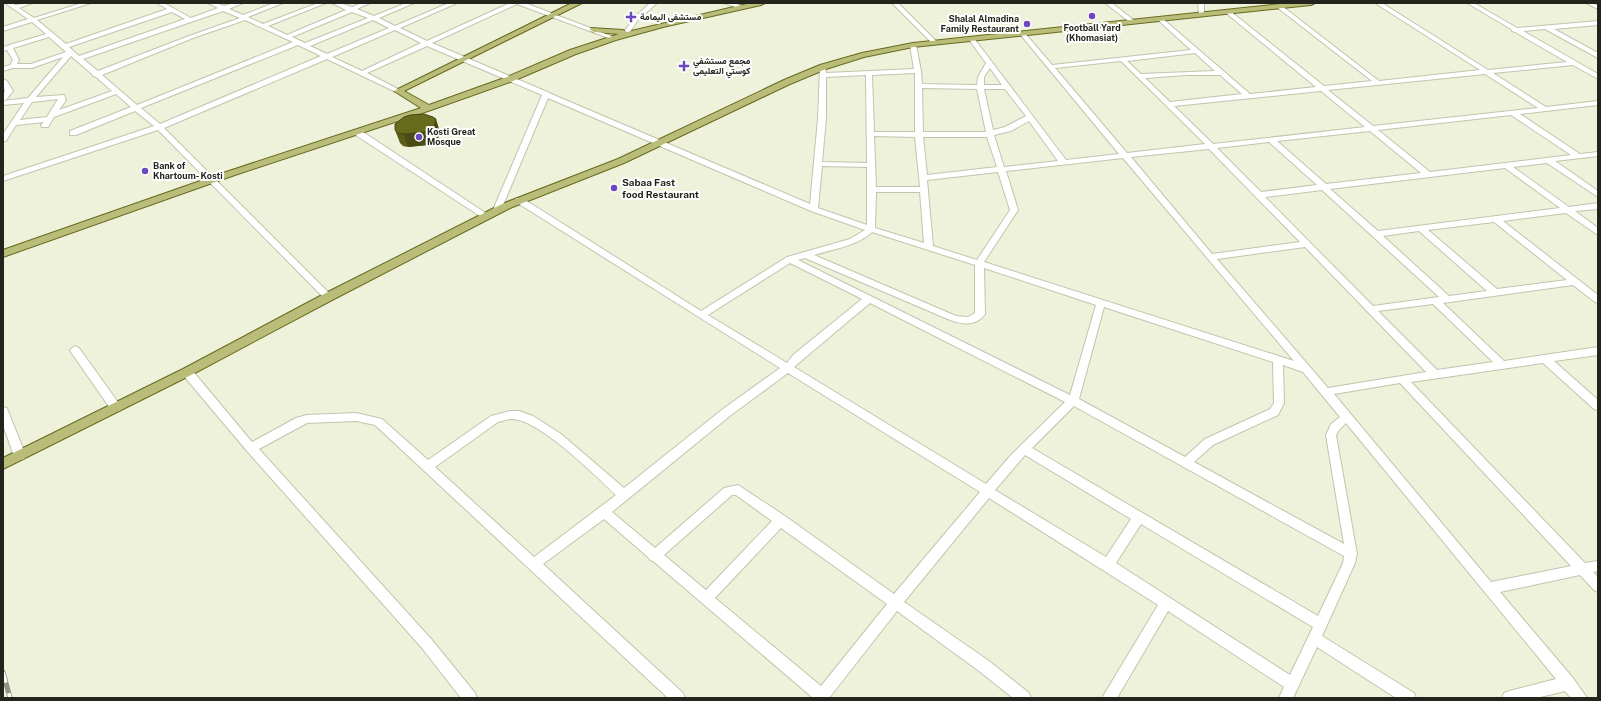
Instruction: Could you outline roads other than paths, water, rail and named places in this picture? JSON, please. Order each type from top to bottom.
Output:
[{"type":"main road","points":[[398,91],[578,3]]},
{"type":"main road","points":[[3,254],[510,79],[596,43],[629,32],[761,3]]},
{"type":"main road","points":[[3,464],[187,372],[328,297],[519,200],[597,172],[766,92],[862,55],[934,42],[1161,20],[1311,3]]},
{"type":"main road","points":[[596,43],[596,31],[629,32]]},
{"type":"main road","points":[[398,91],[428,108]]},
{"type":"street","points":[[8,3],[33,20],[78,58],[95,75],[159,127],[328,297]]},
{"type":"street","points":[[15,7],[29,3]]},
{"type":"street","points":[[3,29],[88,3]]},
{"type":"street","points":[[64,47],[175,3]]},
{"type":"street","points":[[211,3],[287,37],[398,91]]},
{"type":"street","points":[[78,58],[240,3]]},
{"type":"street","points":[[95,75],[280,3]]},
{"type":"street","points":[[262,26],[322,3]]},
{"type":"street","points":[[335,3],[374,18],[428,44],[546,93],[814,209],[871,229],[1306,369]]},
{"type":"street","points":[[287,37],[367,3]]},
{"type":"street","points":[[74,133],[300,44],[374,18],[411,3]]},
{"type":"street","points":[[3,179],[159,127],[454,3]]},
{"type":"street","points":[[362,73],[515,3]]},
{"type":"street","points":[[519,3],[613,38]]},
{"type":"street","points":[[629,32],[636,19],[654,3]]},
{"type":"street","points":[[727,3],[741,7]]},
{"type":"street","points":[[895,3],[934,42]]},
{"type":"street","points":[[1108,3],[1133,22]]},
{"type":"street","points":[[1201,3],[1202,15]]},
{"type":"street","points":[[1378,3],[1545,109]]},
{"type":"street","points":[[1470,3],[1514,30],[1598,77]]},
{"type":"street","points":[[1590,3],[1598,7]]},
{"type":"street","points":[[166,6],[191,20]]},
{"type":"street","points":[[1280,7],[1377,82]]},
{"type":"street","points":[[1228,12],[1429,175]]},
{"type":"street","points":[[1161,20],[1248,96]]},
{"type":"street","points":[[1514,30],[1598,22]]},
{"type":"street","points":[[1546,27],[1598,56]]},
{"type":"street","points":[[1022,33],[1125,157],[1326,392],[1580,698]]},
{"type":"street","points":[[13,66],[16,60],[6,48],[50,35]]},
{"type":"street","points":[[971,38],[1064,163]]},
{"type":"street","points":[[913,45],[918,71],[919,135],[929,247]]},
{"type":"street","points":[[1050,66],[1196,51]]},
{"type":"street","points":[[3,69],[13,66],[32,66],[71,52]]},
{"type":"street","points":[[3,139],[30,100],[71,52]]},
{"type":"street","points":[[1122,59],[1212,147],[1434,374]]},
{"type":"street","points":[[804,254],[953,318],[963,321],[971,321],[980,314],[979,263],[1014,210],[1000,170],[990,134],[980,87],[981,77],[990,62]]},
{"type":"street","points":[[1168,104],[1573,63]]},
{"type":"street","points":[[814,209],[819,164],[823,71],[869,73],[918,71]]},
{"type":"street","points":[[701,315],[790,259],[853,241],[863,236],[871,229],[872,189],[869,73]]},
{"type":"street","points":[[1141,76],[1175,73],[1222,73]]},
{"type":"street","points":[[3,81],[5,82],[9,91],[3,98]]},
{"type":"street","points":[[918,86],[1007,87]]},
{"type":"street","points":[[14,123],[48,119],[116,92]]},
{"type":"street","points":[[498,210],[546,93]]},
{"type":"street","points":[[3,103],[61,98],[62,100],[48,119]]},
{"type":"street","points":[[923,178],[1125,157],[1598,103]]},
{"type":"street","points":[[1512,112],[1578,156]]},
{"type":"street","points":[[871,134],[972,136],[990,134],[1008,129],[1030,117]]},
{"type":"street","points":[[357,132],[486,216]]},
{"type":"street","points":[[1272,140],[1447,299]]},
{"type":"street","points":[[1258,195],[1598,154]]},
{"type":"street","points":[[1548,160],[1598,195]]},
{"type":"street","points":[[819,164],[871,165]]},
{"type":"street","points":[[1506,165],[1598,232]]},
{"type":"street","points":[[872,189],[924,190]]},
{"type":"street","points":[[519,200],[701,315],[1108,565],[1293,685]]},
{"type":"street","points":[[1377,234],[1598,206]]},
{"type":"street","points":[[1496,219],[1598,300]]},
{"type":"street","points":[[1422,229],[1494,292]]},
{"type":"street","points":[[1210,257],[1306,244]]},
{"type":"street","points":[[790,259],[1073,401],[1351,554]]},
{"type":"street","points":[[1371,309],[1575,282]]},
{"type":"street","points":[[534,564],[604,512],[727,412],[788,368],[797,358],[870,298]]},
{"type":"street","points":[[1434,300],[1501,364]]},
{"type":"street","points":[[604,512],[821,697],[896,602],[1024,449],[1073,401],[1101,303]]},
{"type":"street","points":[[75,350],[116,408]]},
{"type":"street","points":[[1326,392],[1434,374],[1598,351]]},
{"type":"street","points":[[1544,358],[1598,406]]},
{"type":"street","points":[[1186,463],[1208,442],[1274,412],[1277,409],[1279,402],[1278,360]]},
{"type":"street","points":[[187,372],[251,448],[427,644],[470,698]]},
{"type":"street","points":[[1402,379],[1598,586]]},
{"type":"street","points":[[3,411],[20,456]]},
{"type":"street","points":[[427,467],[495,419],[506,416],[520,415],[528,418],[555,435],[624,495]]},
{"type":"street","points":[[251,448],[300,421],[307,419],[356,417],[378,422],[678,698]]},
{"type":"street","points":[[1286,698],[1349,563],[1351,554],[1331,435],[1333,428],[1338,422],[1347,418]]},
{"type":"street","points":[[1024,449],[1320,624]]},
{"type":"street","points":[[654,556],[731,490],[738,490],[984,666],[1024,698]]},
{"type":"street","points":[[1108,565],[1139,517]]},
{"type":"street","points":[[706,600],[781,520]]},
{"type":"street","points":[[1489,588],[1598,566]]},
{"type":"street","points":[[1109,698],[1166,603]]},
{"type":"street","points":[[1314,638],[1409,698]]},
{"type":"street","points":[[1508,698],[1568,683]]},
{"type":"railway","points":[[3,672],[10,698]]},
{"type":"place","name":"Football Yard (Khomasiat)","points":[[1092,16]]},
{"type":"place","name":"مستشفى اليمامة","points":[[631,17]]},
{"type":"place","name":"Shalal Almadina Family Restaurant","points":[[1027,24]]},
{"type":"place","name":"مجمع مستشفي كوستي التعليمى","points":[[684,66]]},
{"type":"place","name":"Kosti Great Mosque","points":[[419,137]]},
{"type":"place","name":"Bank of Khartoum- Kosti","points":[[145,171]]},
{"type":"place","name":"Sabaa Fast food Restaurant","points":[[614,188]]}]
